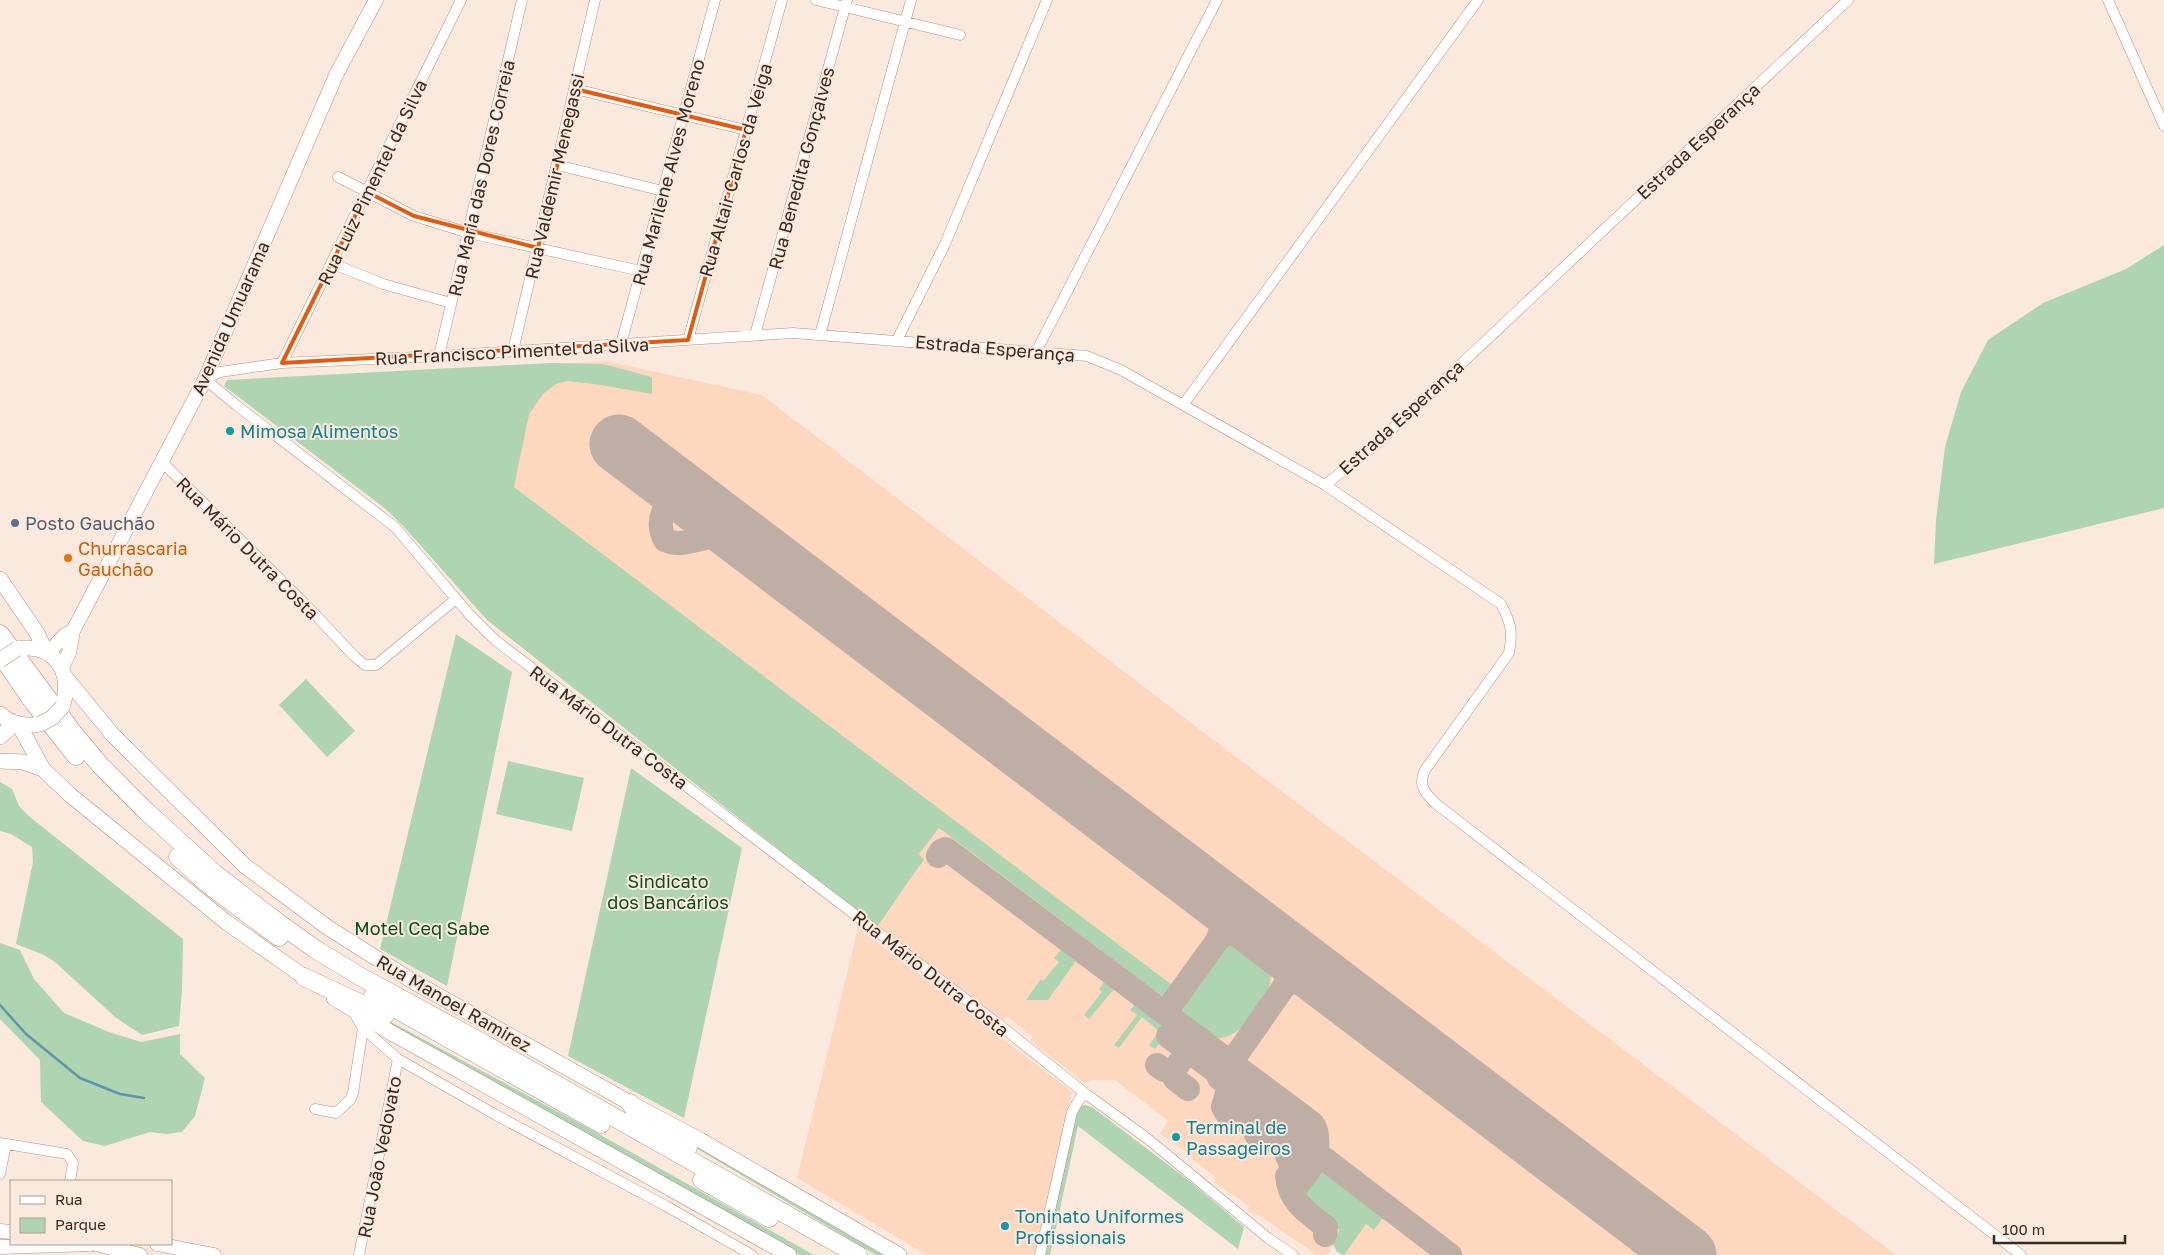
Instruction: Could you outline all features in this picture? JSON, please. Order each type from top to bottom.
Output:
[{"type":"highway","points":[[0,634],[74,734],[101,766],[214,873],[280,924],[315,949],[361,977],[480,1041],[858,1255]]},
{"type":"highway","points":[[0,654],[40,710],[100,782],[209,885],[258,923],[320,965],[433,1031],[834,1255]]},
{"type":"highway","points":[[304,977],[421,1031],[433,1031]]},
{"type":"highway","points":[[630,1103],[637,1113],[728,1174],[739,1187]]},
{"type":"main road","points":[[0,579],[38,632],[47,653]]},
{"type":"main road","points":[[0,660],[17,649],[34,648],[47,653]]},
{"type":"main road","name":"Rua Manoel Ramirez","points":[[47,653],[112,734],[245,866],[327,927],[414,982],[700,1140],[899,1255]]},
{"type":"main road","points":[[0,737],[17,724],[40,724],[52,718],[62,706],[67,687],[64,673]]},
{"type":"main road","points":[[0,714],[17,724],[43,769],[69,794],[226,922],[304,977],[353,1010],[789,1255]]},
{"type":"main road","points":[[0,761],[24,762],[43,769]]},
{"type":"street","name":"Avenida Umuarama","points":[[64,673],[73,631],[205,379],[337,73],[376,0]]},
{"type":"street","name":"Rua Luiz Pimentel da Silva","points":[[282,364],[461,0]]},
{"type":"street","name":"Rua Maria das Dores Correia","points":[[439,356],[522,0]]},
{"type":"street","name":"Rua Valdemir Menegassi","points":[[513,351],[595,0]]},
{"type":"street","name":"Rua Marilene Alves Moreno","points":[[621,344],[715,0]]},
{"type":"street","name":"Rua Altair Carlos da Veiga","points":[[688,340],[782,0]]},
{"type":"street","points":[[816,0],[846,3],[960,35]]},
{"type":"street","points":[[820,334],[911,0]]},
{"type":"street","points":[[897,340],[944,244],[1047,0]]},
{"type":"street","points":[[1036,352],[1217,0]]},
{"type":"street","points":[[1183,405],[1478,0]]},
{"type":"street","name":"Estrada Esperança","points":[[820,334],[1087,356],[1121,370],[1325,485],[1375,445],[1848,0]]},
{"type":"street","points":[[2108,0],[2164,126]]},
{"type":"street","name":"Rua Benedita Gonçalves","points":[[755,335],[846,3]]},
{"type":"street","points":[[575,90],[746,130]]},
{"type":"street","points":[[557,165],[663,191]]},
{"type":"street","points":[[338,177],[414,216],[469,233],[641,271]]},
{"type":"street","points":[[331,263],[383,284],[451,303]]},
{"type":"street","name":"Rua Francisco Pimentel da Silva","points":[[205,379],[220,372],[282,364],[439,356],[755,335],[820,334]]},
{"type":"street","points":[[205,379],[395,527],[456,599]]},
{"type":"street","name":"Rua Mário Dutra Costa","points":[[162,462],[307,606],[354,656],[366,664],[376,665],[456,599],[495,640],[994,1021],[1086,1094],[1148,1139],[1268,1238],[1293,1255]]},
{"type":"street","points":[[1325,485],[1501,604],[1511,623],[1511,640],[1508,653],[1425,770],[1421,778],[1421,786],[1425,793],[1498,852],[2021,1255]]},
{"type":"street","name":"Avenida Umuarama","points":[[47,653],[64,635],[73,631]]},
{"type":"street","points":[[353,1010],[363,1028],[398,1059],[496,1115],[666,1206],[752,1255]]},
{"type":"street","points":[[315,1108],[336,1113],[350,1100],[363,1028]]},
{"type":"street","name":"Rua João Vedovato","points":[[359,1255],[398,1059]]},
{"type":"street","points":[[1040,1255],[1072,1112],[1075,1104],[1086,1094]]},
{"type":"street","points":[[0,1174],[3,1144],[67,1154],[73,1163],[70,1180]]},
{"type":"street","points":[[0,1247],[59,1248],[83,1245]]},
{"type":"street","points":[[101,1245],[136,1252]]},
{"type":"street","points":[[162,1245],[210,1255]]},
{"type":"highlighted area","points":[[575,89],[746,130],[688,340],[282,363],[367,192],[414,216],[538,248]]},
{"type":"shaded area","points":[[606,361],[762,395],[1207,735],[1896,1255],[1341,1255],[1334,1245],[1327,1255],[1317,1255],[1257,1214],[1255,1215],[1247,1210],[1249,1206],[1214,1182],[1216,1177],[1192,1159],[1193,1157],[1160,1134],[1168,1121],[1115,1080],[1091,1080],[1084,1083],[1030,1040],[1033,1037],[1007,1016],[1003,1021],[877,927],[896,900],[463,512],[433,370]]},
{"type":"shaded area","name":"Toninato Uniformes Profissionais","points":[[858,928],[1072,1092],[1034,1255],[927,1255],[797,1178]]},
{"type":"green space","points":[[2164,245],[2164,508],[1934,564],[1936,520],[1945,447],[1961,392],[1988,340],[2043,303],[2126,269]]},
{"type":"green space","points":[[550,363],[603,364],[652,377],[652,394],[567,381],[556,384],[543,394],[529,414],[514,487],[1172,985],[1173,988],[1170,993],[1165,997],[1155,991],[939,828],[919,854],[924,860],[877,927],[487,620],[387,510],[224,386],[227,380]]},
{"type":"green space","name":"Motel Ceq Sabe","points":[[456,634],[512,672],[447,986],[380,949]]},
{"type":"green space","points":[[306,679],[355,731],[327,757],[279,705]]},
{"type":"green space","points":[[508,761],[584,778],[572,831],[496,814]]},
{"type":"green space","name":"Sindicato dos Bancários","points":[[631,768],[742,848],[684,1118],[568,1056]]},
{"type":"green space","points":[[0,782],[12,789],[19,806],[30,817],[183,939],[179,1026],[142,1035],[115,1017],[55,962],[44,955],[16,944],[33,862],[32,847],[11,834],[0,831]]},
{"type":"green space","points":[[1231,934],[1254,949],[1268,964],[1270,980],[1268,991],[1255,1014],[1236,1032],[1226,1037],[1210,1037],[1199,1031],[1174,1010]]},
{"type":"green space","points":[[0,943],[20,950],[34,979],[64,1013],[109,1032],[141,1042],[180,1034],[180,1054],[205,1078],[195,1116],[182,1132],[167,1134],[150,1132],[105,1146],[83,1141],[41,1102],[40,1060],[0,1019]]},
{"type":"green space","points":[[1066,944],[1080,955],[1048,1000],[1026,1000],[1041,979],[1043,981],[1059,962],[1054,958]]},
{"type":"green space","points":[[1109,976],[1119,983],[1089,1019],[1084,1015],[1102,992],[1099,989]]},
{"type":"green space","points":[[1138,1000],[1173,1025],[1155,1049],[1149,1045],[1159,1031],[1142,1017],[1119,1048],[1114,1045],[1137,1015],[1130,1010]]},
{"type":"green space","points":[[365,1008],[590,1129],[814,1255],[799,1255],[406,1035]]},
{"type":"green space","points":[[1081,1106],[1092,1107],[1188,1180],[1244,1227],[1238,1249],[1078,1126],[1050,1255],[1044,1255],[1074,1115]]},
{"type":"green space","points":[[662,1125],[890,1255],[876,1255],[686,1142]]},
{"type":"green space","points":[[1319,1165],[1385,1215],[1374,1230],[1366,1224],[1344,1255],[1337,1252],[1332,1242],[1340,1230],[1298,1197],[1301,1189]]},
{"type":"waterway","points":[[0,1005],[26,1034],[80,1078],[120,1094],[144,1098]]},
{"type":"taxiway","points":[[678,489],[669,500],[661,519],[662,533],[665,540],[683,543],[712,536],[732,535],[742,537]]},
{"type":"taxiway","points":[[938,856],[941,851],[946,849],[1222,1056],[1235,1057],[1227,1065],[1231,1071],[1238,1075],[1246,1074]]},
{"type":"taxiway","points":[[1165,1013],[1217,941],[1223,924],[1224,903]]},
{"type":"taxiway","points":[[1217,941],[1231,929],[1253,925]]},
{"type":"taxiway","points":[[1279,945],[1285,952],[1289,962],[1288,981],[1234,1061],[1237,1067],[1312,1123],[1315,1128],[1317,1134],[1315,1160],[1295,1189]]},
{"type":"taxiway","points":[[1285,986],[1304,977],[1324,979]]},
{"type":"taxiway","points":[[1168,1036],[1217,1072],[1219,1078],[1450,1255]]},
{"type":"taxiway","points":[[1157,1065],[1164,1070],[1173,1071],[1197,1039]]},
{"type":"taxiway","points":[[1173,1071],[1175,1079],[1188,1089]]},
{"type":"taxiway","points":[[1228,1089],[1223,1107],[1229,1117],[1237,1120],[1251,1102],[1258,1102],[1264,1095]]},
{"type":"taxiway","points":[[1273,1129],[1268,1140],[1260,1140],[1256,1134],[1273,1110],[1281,1105]]},
{"type":"taxiway","points":[[1296,1146],[1290,1149],[1287,1156],[1290,1162],[1296,1164]]},
{"type":"taxiway","points":[[1287,1176],[1291,1193],[1295,1200],[1306,1212],[1326,1227],[1325,1235]]},
{"type":"runway","points":[[619,444],[1687,1255]]},
{"type":"place","name":"Mimosa Alimentos","points":[[230,431]]},
{"type":"place","name":"Posto Gauchão","points":[[15,523]]},
{"type":"place","name":"Churrascaria Gauchão","points":[[68,558]]},
{"type":"place","name":"Terminal de Passageiros","points":[[1176,1137]]},
{"type":"place","name":"Toninato Uniformes Profissionais","points":[[1005,1226]]}]
